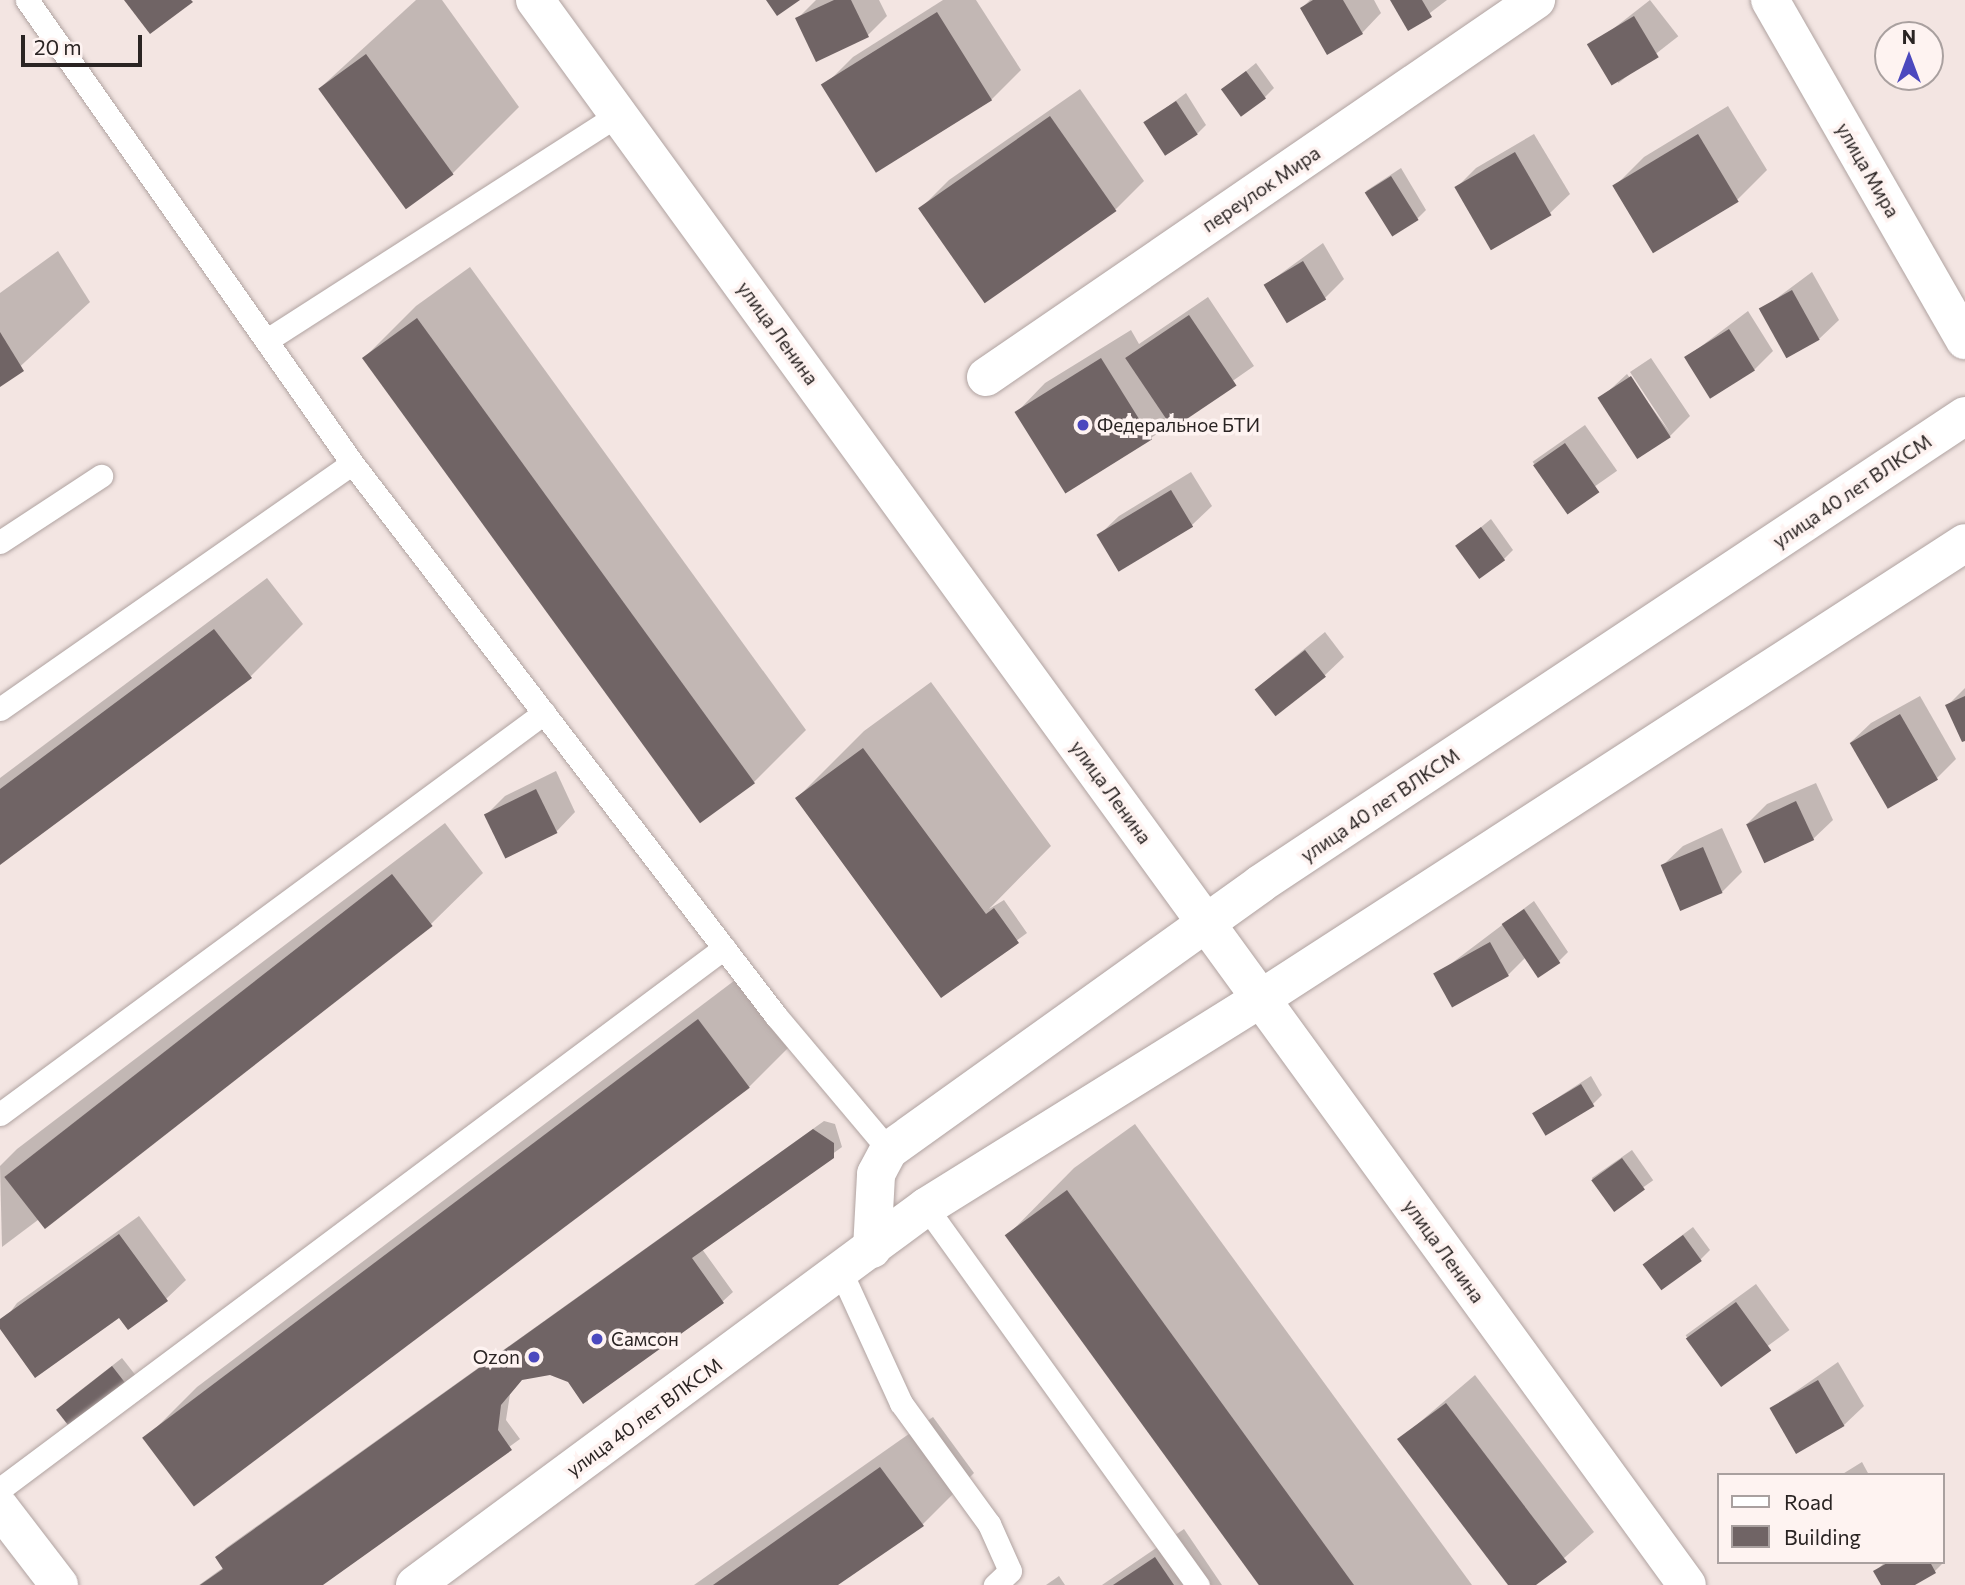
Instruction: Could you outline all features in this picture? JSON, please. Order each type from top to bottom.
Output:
[{"type":"street","name":"улица Ленина","points":[[535,0],[1687,1585]]},
{"type":"street","name":"переулок Мира","points":[[986,377],[1536,0]]},
{"type":"street","name":"улица Мира","points":[[1770,0],[1965,340]]},
{"type":"street","name":"улица 40 лет ВЛКСМ","points":[[889,1150],[1206,923],[1965,416]]},
{"type":"street","name":"улица 40 лет ВЛКСМ","points":[[415,1585],[926,1207],[1262,998],[1965,543]]},
{"type":"street","points":[[872,1249],[876,1174],[889,1150]]},
{"type":"street","points":[[0,1508],[59,1585]]},
{"type":"lane","points":[[27,0],[352,463],[724,948],[889,1150]]},
{"type":"lane","points":[[267,340],[617,115]]},
{"type":"lane","points":[[0,709],[352,463]]},
{"type":"lane","points":[[0,541],[101,476]]},
{"type":"lane","points":[[0,1114],[544,713]]},
{"type":"lane","points":[[0,1489],[724,948]]},
{"type":"lane","points":[[926,1207],[1198,1585]]},
{"type":"lane","points":[[841,1272],[901,1403],[989,1524],[1010,1571],[995,1585]]},
{"type":"building","points":[[124,0],[191,0],[193,2],[150,34]]},
{"type":"building","points":[[766,0],[800,0],[777,16]]},
{"type":"building","points":[[834,0],[851,0],[869,37],[816,62],[795,18]]},
{"type":"building","points":[[1313,0],[1343,0],[1363,34],[1327,55],[1300,8]]},
{"type":"building","points":[[1390,0],[1422,0],[1432,17],[1408,31]]},
{"type":"building","points":[[937,12],[992,100],[876,173],[821,85]]},
{"type":"building","points":[[1634,16],[1659,57],[1612,85],[1587,44]]},
{"type":"building","points":[[366,54],[454,175],[406,209],[318,89]]},
{"type":"building","points":[[1246,71],[1266,99],[1241,117],[1221,89]]},
{"type":"building","points":[[1176,101],[1198,135],[1165,156],[1143,122]]},
{"type":"building","points":[[1050,116],[1117,211],[985,303],[918,208]]},
{"type":"building","points":[[1698,134],[1739,202],[1653,253],[1612,186]]},
{"type":"building","points":[[1515,152],[1552,215],[1491,250],[1454,187]]},
{"type":"building","points":[[1391,176],[1419,220],[1392,237],[1365,192]]},
{"type":"building","points":[[1303,261],[1326,300],[1287,323],[1264,285]]},
{"type":"building","points":[[1792,290],[1820,340],[1786,358],[1759,308]]},
{"type":"building","points":[[1189,315],[1237,385],[1173,429],[1125,358]]},
{"type":"building","points":[[417,318],[755,783],[700,823],[362,358]]},
{"type":"building","points":[[1729,329],[1755,371],[1710,399],[1684,357]]},
{"type":"building","points":[[0,332],[24,371],[0,387]]},
{"type":"building","name":"Федеральное БТИ","points":[[1101,358],[1152,439],[1065,493],[1014,412]]},
{"type":"building","points":[[1631,376],[1671,437],[1637,459],[1597,398]]},
{"type":"building","points":[[1565,443],[1599,492],[1567,515],[1533,465]]},
{"type":"building","points":[[1171,490],[1193,527],[1119,572],[1096,535]]},
{"type":"building","points":[[1481,527],[1505,560],[1479,579],[1455,546]]},
{"type":"building","points":[[214,629],[252,678],[0,865],[0,789]]},
{"type":"building","points":[[1305,650],[1326,677],[1275,716],[1255,689]]},
{"type":"building","points":[[1965,696],[1965,741],[1962,742],[1945,705]]},
{"type":"building","points":[[1900,714],[1938,780],[1888,809],[1850,743]]},
{"type":"building","points":[[863,748],[986,914],[994,908],[1019,943],[941,998],[795,798]]},
{"type":"building","points":[[536,789],[557,833],[505,858],[484,814]]},
{"type":"building","points":[[1796,801],[1814,840],[1764,863],[1746,824]]},
{"type":"building","points":[[1703,847],[1723,893],[1680,911],[1661,865]]},
{"type":"building","points":[[392,874],[433,926],[45,1229],[4,1177]]},
{"type":"building","points":[[1524,909],[1560,963],[1538,978],[1502,924]]},
{"type":"building","points":[[1490,942],[1509,976],[1452,1008],[1433,974]]},
{"type":"building","points":[[698,1019],[750,1088],[194,1507],[142,1438]]},
{"type":"building","points":[[1581,1084],[1594,1106],[1546,1136],[1532,1113]]},
{"type":"building","name":"Самсон","points":[[813,1129],[834,1143],[834,1158],[692,1258],[724,1303],[583,1404],[568,1382],[550,1375],[522,1380],[501,1405],[498,1430],[512,1450],[323,1585],[200,1585],[223,1569],[215,1557]]},
{"type":"building","points":[[1622,1158],[1645,1190],[1614,1212],[1591,1180]]},
{"type":"building","points":[[1067,1190],[1354,1585],[1259,1585],[1005,1235]]},
{"type":"building","points":[[119,1234],[168,1301],[128,1330],[119,1318],[35,1378],[0,1329],[0,1319]]},
{"type":"building","points":[[1683,1235],[1702,1261],[1661,1290],[1643,1264]]},
{"type":"building","points":[[1736,1302],[1771,1351],[1721,1387],[1686,1338]]},
{"type":"building","points":[[112,1366],[129,1388],[73,1432],[56,1410]]},
{"type":"building","points":[[1818,1380],[1844,1426],[1796,1454],[1770,1408]]},
{"type":"building","points":[[1446,1403],[1567,1562],[1536,1585],[1508,1585],[1397,1439]]},
{"type":"building","points":[[880,1467],[924,1526],[838,1585],[713,1585]]},
{"type":"building","points":[[1155,1557],[1174,1585],[1113,1585]]},
{"type":"building","points":[[1885,1564],[1931,1564],[1936,1573],[1915,1585],[1881,1585],[1873,1571]]},
{"type":"place","name":"Федеральное БТИ","points":[[1083,425]]},
{"type":"place","name":"Самсон","points":[[597,1339]]},
{"type":"place","name":"Ozon","points":[[534,1357]]}]
